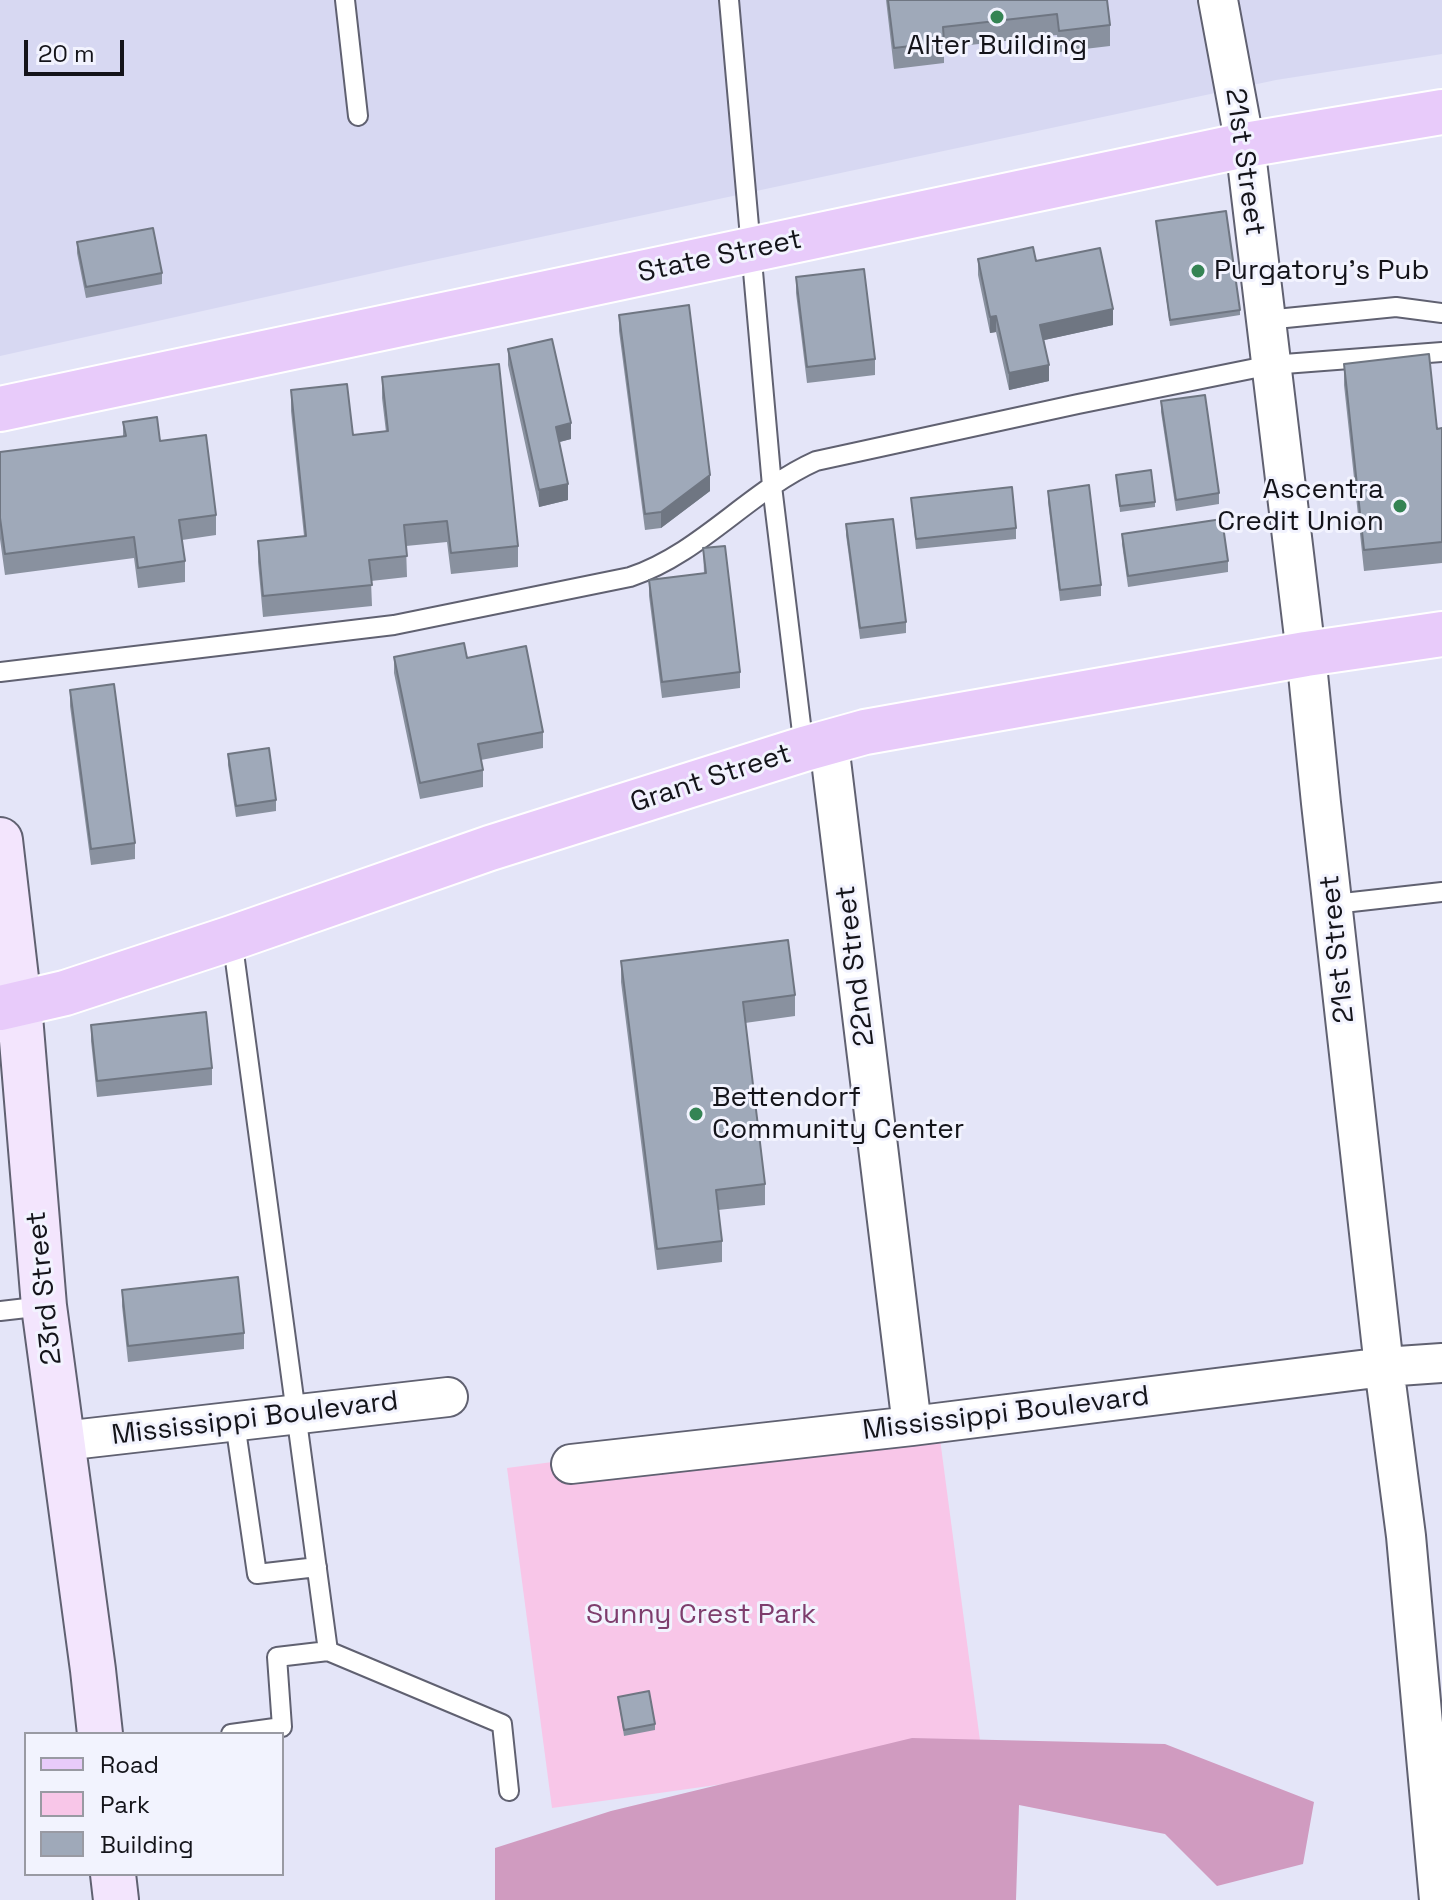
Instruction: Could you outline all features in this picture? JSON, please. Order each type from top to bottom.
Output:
[{"type":"main road","name":"State Street","points":[[0,409],[1245,145],[1442,112]]},
{"type":"main road","name":"Grant Street","points":[[9,1006],[65,993],[490,848],[865,732],[1306,654],[1442,634]]},
{"type":"street","name":"21st Street","points":[[1218,0],[1245,145],[1306,654],[1417,1639],[1439,1900]]},
{"type":"street","name":"22nd Street","points":[[816,746],[912,1426]]},
{"type":"street","name":"23rd Street","points":[[0,840],[9,1006],[44,1306],[100,1732]]},
{"type":"street","name":"Mississippi Boulevard","points":[[571,1464],[912,1426],[1384,1367],[1442,1363]]},
{"type":"street","name":"Mississippi Boulevard","points":[[63,1441],[448,1397]]},
{"type":"street","points":[[113,1876],[116,1900]]},
{"type":"lane","points":[[345,0],[358,116]]},
{"type":"lane","points":[[729,0],[772,486],[816,746]]},
{"type":"lane","points":[[1266,320],[1396,307],[1442,313]]},
{"type":"lane","points":[[0,672],[394,625],[630,577],[678,555],[790,473],[816,461],[1271,365],[1442,352]]},
{"type":"lane","points":[[1334,904],[1442,892]]},
{"type":"lane","points":[[232,938],[328,1651]]},
{"type":"lane","points":[[0,1311],[44,1306]]},
{"type":"lane","points":[[235,1423],[257,1574],[317,1567]]},
{"type":"lane","points":[[246,1732],[282,1727],[277,1657],[328,1651],[502,1724],[509,1791]]},
{"type":"shaded area","points":[[0,0],[1442,0],[1442,54],[1276,80],[0,356]]},
{"type":"shaded area","points":[[912,1738],[1165,1744],[1314,1802],[1303,1864],[1217,1886],[1165,1834],[1019,1805],[1016,1900],[495,1900],[495,1848],[611,1811]]},
{"type":"green space","name":"Sunny Crest Park","points":[[885,1418],[940,1439],[981,1748],[552,1808],[507,1468]]},
{"type":"building","points":[[888,0],[1107,0],[1110,25],[1059,31],[1057,14],[943,27],[944,42],[894,48]]},
{"type":"building","name":"Purgatory's Pub","points":[[1226,211],[1240,310],[1170,320],[1156,221]]},
{"type":"building","points":[[153,228],[162,273],[86,287],[77,242]]},
{"type":"building","points":[[1033,247],[1036,261],[1100,248],[1113,309],[1040,325],[1049,365],[1009,373],[996,316],[990,317],[978,259]]},
{"type":"building","points":[[864,269],[875,359],[807,367],[796,277]]},
{"type":"building","points":[[689,305],[710,475],[661,512],[645,514],[619,315]]},
{"type":"building","points":[[552,339],[571,423],[556,427],[568,484],[539,490],[508,349]]},
{"type":"building","name":"Ascentra Credit Union","points":[[1429,354],[1437,429],[1442,428],[1442,542],[1364,550],[1344,364]]},
{"type":"building","points":[[499,364],[518,546],[451,553],[447,521],[404,525],[407,556],[369,560],[372,585],[263,596],[258,541],[306,536],[291,390],[347,384],[353,435],[388,431],[382,377]]},
{"type":"building","points":[[1205,395],[1219,493],[1176,500],[1161,401]]},
{"type":"building","points":[[157,417],[160,441],[206,435],[216,515],[179,520],[185,561],[138,568],[134,537],[5,554],[0,518],[0,452],[126,436],[123,422]]},
{"type":"building","points":[[1151,470],[1155,502],[1120,506],[1116,475]]},
{"type":"building","points":[[1089,485],[1101,585],[1060,590],[1048,491]]},
{"type":"building","points":[[1012,487],[1016,528],[916,539],[911,498]]},
{"type":"building","points":[[893,519],[906,622],[860,628],[846,524]]},
{"type":"building","points":[[1222,519],[1228,561],[1128,576],[1122,534]]},
{"type":"building","points":[[725,546],[740,672],[662,682],[649,580],[706,573],[703,548]]},
{"type":"building","points":[[464,643],[467,658],[526,646],[543,732],[478,744],[483,770],[420,783],[394,657]]},
{"type":"building","points":[[114,684],[135,843],[91,849],[70,690]]},
{"type":"building","points":[[269,748],[276,800],[236,806],[228,754]]},
{"type":"building","name":"Bettendorf Community Center","points":[[788,940],[795,995],[743,1002],[765,1184],[716,1190],[722,1241],[657,1249],[621,961]]},
{"type":"building","points":[[206,1012],[212,1068],[97,1081],[91,1025]]},
{"type":"building","points":[[238,1277],[244,1333],[128,1346],[122,1290]]},
{"type":"building","points":[[649,1691],[655,1724],[624,1730],[618,1697]]},
{"type":"place","name":"Alter Building","points":[[997,17]]},
{"type":"place","name":"Purgatory's Pub","points":[[1198,271]]},
{"type":"place","name":"Ascentra Credit Union","points":[[1400,506]]},
{"type":"place","name":"Bettendorf Community Center","points":[[696,1114]]}]
